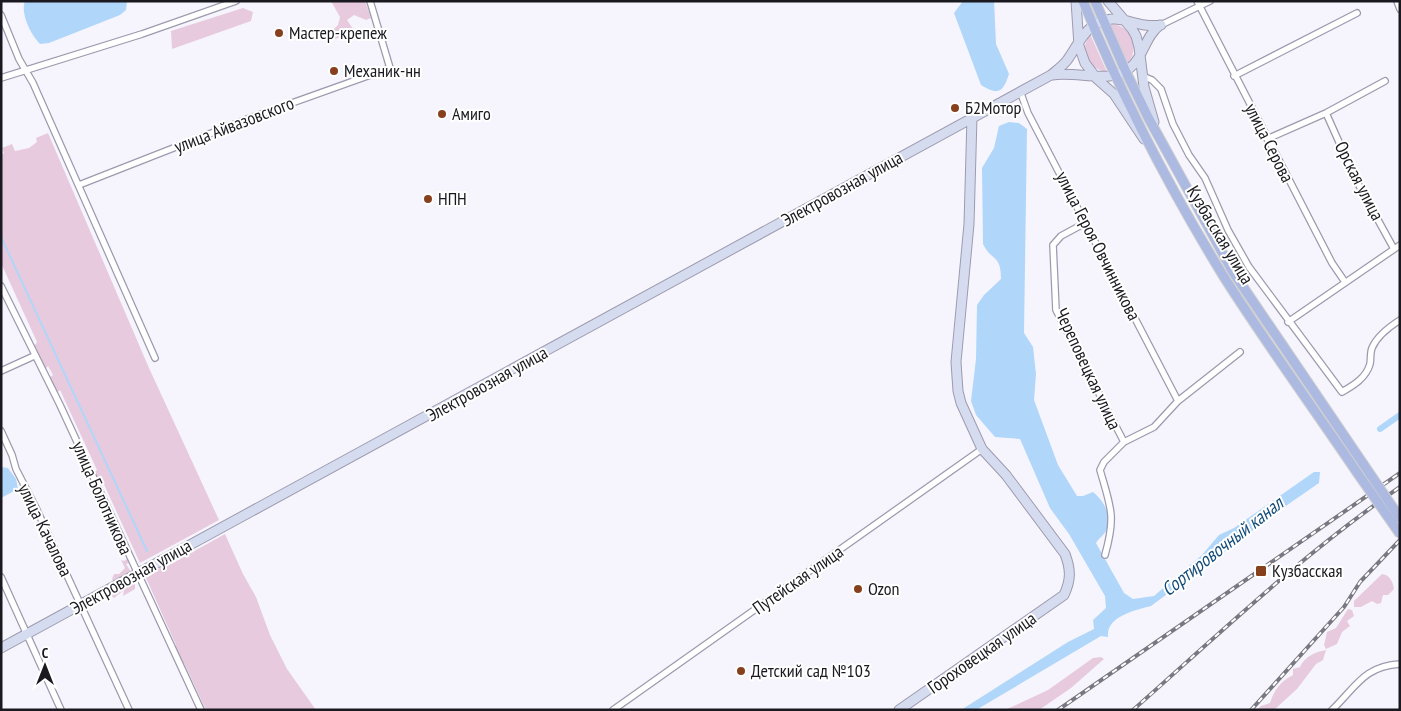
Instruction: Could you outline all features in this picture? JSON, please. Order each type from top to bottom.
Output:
[{"type":"main road","name":"Кузбасская улица","points":[[1083,1],[1115,76],[1186,212],[1225,278],[1360,468]]},
{"type":"main road","name":"Кузбасская улица","points":[[1095,1],[1126,72],[1161,141],[1233,272],[1360,468]]},
{"type":"main road","points":[[1360,468],[1400,518]]},
{"type":"main road","points":[[1360,468],[1400,534]]},
{"type":"street","points":[[1,78],[236,1]]},
{"type":"street","name":"улица Айвазовского","points":[[79,185],[250,118],[390,68],[370,1]]},
{"type":"street","points":[[1076,1],[1079,41],[1085,63],[1093,75],[1114,94],[1136,129],[1151,146]]},
{"type":"street","points":[[1108,1],[1136,36],[1149,107],[1161,141]]},
{"type":"street","points":[[1052,75],[1062,73],[1115,76],[1126,72],[1140,54],[1146,40],[1161,25],[1198,4],[1210,1]]},
{"type":"street","points":[[1397,1],[1400,9]]},
{"type":"street","name":"улица Серова","points":[[1198,4],[1332,263],[1345,282]]},
{"type":"street","points":[[1234,76],[1357,12]]},
{"type":"street","points":[[1,15],[25,71],[34,83],[155,358]]},
{"type":"street","points":[[1052,75],[1068,59],[1085,32],[1093,26],[1104,21],[1119,20],[1142,26],[1161,25]]},
{"type":"street","name":"Электровозная улица","points":[[1,648],[1052,75]]},
{"type":"street","name":"Кузбасская улица","points":[[1142,76],[1152,80],[1161,89],[1173,124],[1189,155],[1205,178],[1234,242],[1288,322],[1342,392],[1356,384],[1364,375],[1369,367],[1372,350],[1378,339],[1400,320]]},
{"type":"street","points":[[1267,139],[1326,113],[1385,82]]},
{"type":"street","name":"улица Героя Овчинникова","points":[[1020,91],[1028,113],[1178,401]]},
{"type":"street","name":"Орская улица","points":[[1326,113],[1356,180],[1397,247]]},
{"type":"street","points":[[972,118],[969,224],[956,362],[961,403],[982,449]]},
{"type":"street","name":"Череповецкая улица","points":[[1085,223],[1062,236],[1053,245],[1056,310],[1124,442]]},
{"type":"street","points":[[1288,322],[1397,247]]},
{"type":"street","name":"улица Болотникова","points":[[1,286],[34,356],[60,405],[201,710]]},
{"type":"street","points":[[1105,555],[1112,529],[1112,513],[1100,470],[1104,462],[1124,442],[1154,427],[1178,401],[1240,352]]},
{"type":"street","points":[[1,371],[34,356]]},
{"type":"street","name":"улица Качалова","points":[[1,431],[18,475],[129,710]]},
{"type":"street","name":"Гороховецкая улица","points":[[899,710],[1064,595],[1071,577],[1070,566],[1065,554],[1006,476],[982,449]]},
{"type":"street","name":"Путейская улица","points":[[613,710],[982,449]]},
{"type":"street","points":[[1,577],[61,710]]},
{"type":"street","points":[[1332,710],[1368,673],[1384,665],[1400,664]]},
{"type":"shaded area","points":[[331,1],[365,1],[371,18],[366,20],[354,15],[347,20],[355,32],[332,40],[329,34],[338,25],[340,17]]},
{"type":"shaded area","points":[[243,8],[253,12],[251,21],[172,49],[171,31]]},
{"type":"shaded area","points":[[1109,24],[1123,27],[1131,37],[1133,50],[1128,64]]},
{"type":"shaded area","points":[[1090,34],[1107,72],[1094,67],[1086,57],[1084,47]]},
{"type":"shaded area","points":[[48,133],[149,368],[219,520],[140,563],[102,480],[97,481],[92,473],[97,470],[60,390],[56,393],[49,378],[53,375],[48,366],[45,370],[33,348],[37,342],[1,263],[1,155],[4,153],[2,148],[12,144],[15,151],[29,148],[37,142],[36,138]]},
{"type":"shaded area","points":[[225,534],[243,574],[256,597],[270,635],[287,669],[316,710],[206,710],[184,663],[182,664],[174,647],[176,645],[146,578],[151,575],[143,575],[158,559],[162,569]]},
{"type":"shaded area","points":[[128,558],[129,563],[126,564],[135,578],[135,589],[123,596],[124,590],[114,598],[107,593],[114,582],[112,579],[114,574],[119,574],[125,568],[121,560],[124,561]]},
{"type":"shaded area","points":[[1382,574],[1391,579],[1394,589],[1388,595],[1383,595],[1381,603],[1377,604],[1372,601],[1361,607],[1354,607],[1354,601]]},
{"type":"shaded area","points":[[1348,609],[1352,610],[1354,616],[1347,621],[1350,626],[1342,632],[1337,644],[1326,649],[1324,645],[1327,632],[1336,628]]},
{"type":"shaded area","points":[[1326,650],[1323,660],[1316,664],[1297,689],[1274,710],[1257,710],[1261,706],[1270,703],[1278,686],[1293,675],[1293,669],[1300,667],[1304,660],[1310,656]]},
{"type":"shaded area","points":[[1101,657],[1104,659],[1071,688],[1039,710],[1005,710],[1048,690],[1093,658]]},
{"type":"water","points":[[25,1],[127,1],[126,10],[120,15],[49,43],[40,44],[27,24],[24,12]]},
{"type":"water","points":[[963,1],[994,1],[996,44],[1009,74],[1005,85],[1000,90],[992,90],[981,85],[954,13]]},
{"type":"water","points":[[1009,122],[1019,123],[1027,129],[1024,333],[1033,347],[1036,374],[1034,400],[1058,465],[1077,496],[1093,492],[1104,504],[1108,514],[1108,525],[1096,543],[1124,593],[1133,599],[1154,596],[1202,555],[1219,535],[1234,528],[1314,472],[1320,472],[1319,483],[1151,606],[1130,612],[1117,619],[1109,630],[1108,637],[1101,636],[976,710],[961,710],[1068,642],[1094,629],[1093,620],[1106,608],[1105,596],[1069,534],[1050,508],[1020,439],[995,437],[976,415],[971,401],[976,359],[977,305],[984,295],[1001,279],[998,262],[986,250],[983,244],[982,168],[994,148],[999,126]]},
{"type":"water","points":[[1,467],[8,468],[16,479],[18,489],[1,498]]},
{"type":"waterway","points":[[1,237],[147,551]]},
{"type":"waterway","name":"Сортировочный канал","points":[[1380,429],[1400,415]]},
{"type":"railway","points":[[1058,710],[1400,473]]},
{"type":"railway","points":[[1133,710],[1296,566],[1400,487]]},
{"type":"railway","points":[[1251,710],[1344,607],[1360,582],[1400,540]]},
{"type":"place","name":"Мастер-крепеж","points":[[279,33]]},
{"type":"place","name":"Механик-нн","points":[[334,71]]},
{"type":"place","name":"Б2Мотор","points":[[955,108]]},
{"type":"place","name":"Амиго","points":[[442,114]]},
{"type":"place","name":"НПН","points":[[428,199]]},
{"type":"place","name":"Кузбасская","points":[[1261,571]]},
{"type":"place","name":"Ozon","points":[[858,589]]},
{"type":"place","name":"Детский сад №103","points":[[741,671]]}]
